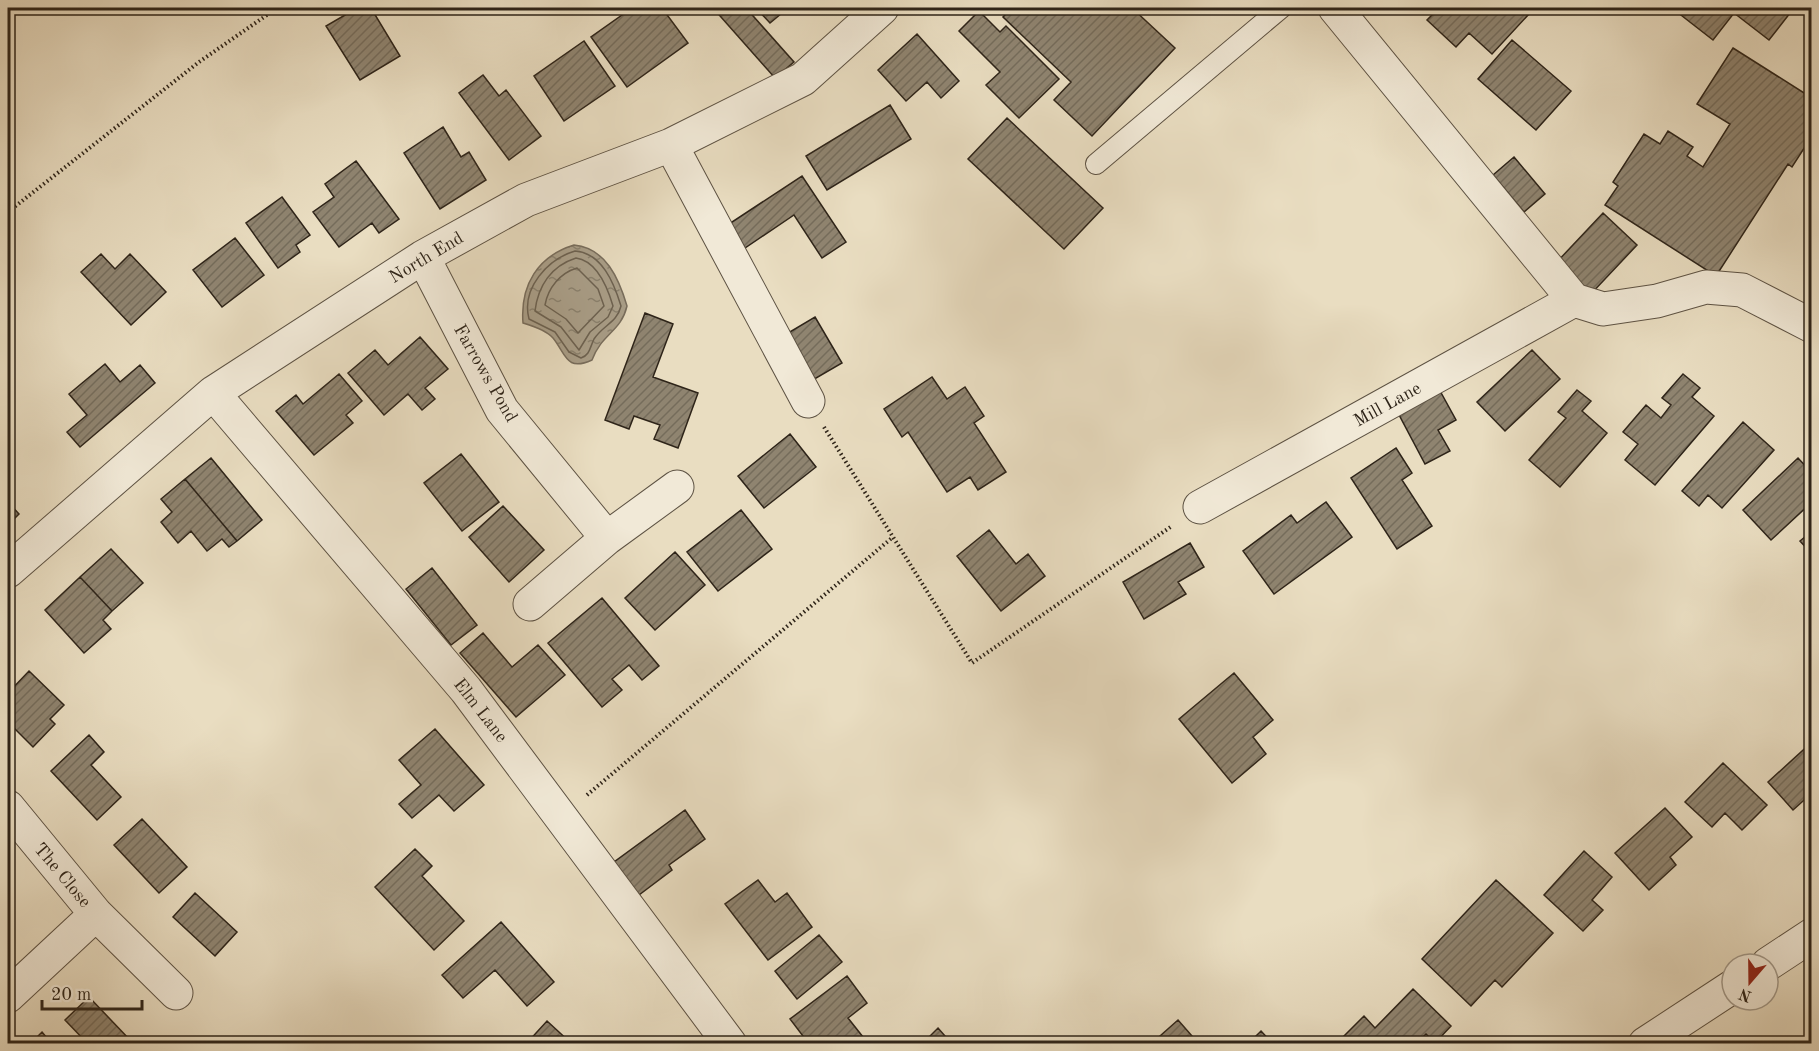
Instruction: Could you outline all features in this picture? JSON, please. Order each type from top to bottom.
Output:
[{"type":"street","name":"North End","points":[[8,571],[213,393],[423,257],[526,200],[671,145],[803,79],[882,8]]},
{"type":"street","points":[[1335,8],[1574,300],[1603,309],[1657,301],[1706,287],[1742,290],[1812,326]]},
{"type":"street","points":[[671,145],[808,401]]},
{"type":"street","name":"Farrows Pond","points":[[423,257],[502,410],[607,538]]},
{"type":"street","name":"Mill Lane","points":[[1200,507],[1574,300]]},
{"type":"street","name":"Elm Lane","points":[[213,393],[466,690],[730,1044]]},
{"type":"street","points":[[530,604],[607,538],[677,487]]},
{"type":"street","name":"The Close","points":[[8,807],[96,914],[176,993]]},
{"type":"street","name":"The Close","points":[[8,996],[96,914]]},
{"type":"street","points":[[1780,956],[1812,935]]},
{"type":"street","points":[[1646,1044],[1720,995]]},
{"type":"lane","points":[[1096,164],[1281,8]]},
{"type":"path","points":[[8,212],[199,62],[277,8]]},
{"type":"path","points":[[808,401],[972,663],[1200,507]]},
{"type":"path","points":[[561,816],[893,537]]},
{"type":"water","points":[[574,245],[595,252],[610,266],[627,306],[620,322],[601,344],[592,360],[577,364],[568,360],[550,335],[523,323],[525,296],[534,274],[550,256]]},
{"type":"building","points":[[357,8],[371,8],[400,56],[360,80],[326,26]]},
{"type":"building","points":[[632,8],[662,8],[688,43],[627,87],[591,37]]},
{"type":"building","points":[[713,8],[746,8],[794,62],[775,78]]},
{"type":"building","points":[[756,8],[788,8],[770,23]]},
{"type":"building","points":[[1012,8],[1132,8],[1175,48],[1092,136],[1054,100],[1071,82],[1003,17]]},
{"type":"building","points":[[1439,8],[1522,8],[1529,14],[1492,54],[1469,33],[1456,47],[1427,20]]},
{"type":"building","points":[[1681,8],[1794,8],[1769,40],[1734,13],[1713,40],[1677,12]]},
{"type":"building","points":[[979,11],[1000,32],[1006,26],[1059,79],[1019,118],[986,85],[1000,72],[959,31]]},
{"type":"building","points":[[917,34],[959,81],[941,98],[927,82],[906,101],[878,70]]},
{"type":"building","points":[[1512,40],[1571,91],[1536,130],[1478,79]]},
{"type":"building","points":[[584,41],[615,86],[564,121],[534,76]]},
{"type":"building","points":[[1733,48],[1812,98],[1812,136],[1792,167],[1788,164],[1716,276],[1605,205],[1618,186],[1613,182],[1644,134],[1660,144],[1668,131],[1693,147],[1687,156],[1703,167],[1730,124],[1697,104]]},
{"type":"building","points":[[483,75],[499,96],[506,90],[541,136],[509,160],[459,93]]},
{"type":"building","points":[[890,105],[911,139],[827,190],[806,156]]},
{"type":"building","points":[[1007,118],[1103,208],[1064,249],[968,159]]},
{"type":"building","points":[[443,127],[461,157],[469,152],[486,180],[440,209],[404,153]]},
{"type":"building","points":[[1514,157],[1545,194],[1524,212],[1493,175]]},
{"type":"building","points":[[356,161],[399,219],[379,233],[372,223],[339,247],[313,212],[334,197],[325,184]]},
{"type":"building","points":[[802,176],[846,242],[822,258],[794,215],[745,248],[729,224]]},
{"type":"building","points":[[282,197],[310,235],[296,245],[300,252],[278,268],[246,223]]},
{"type":"building","points":[[1603,213],[1637,245],[1589,296],[1555,264]]},
{"type":"building","points":[[235,238],[264,275],[222,307],[193,270]]},
{"type":"building","points":[[101,254],[115,269],[130,254],[166,292],[131,325],[81,272]]},
{"type":"building","points":[[645,313],[673,324],[653,377],[698,393],[678,448],[654,439],[660,425],[634,416],[629,429],[605,420]]},
{"type":"building","points":[[815,317],[842,363],[811,381],[783,336]]},
{"type":"building","points":[[420,337],[448,369],[425,388],[435,399],[422,410],[408,394],[384,415],[348,373],[375,350],[388,365]]},
{"type":"building","points":[[1532,350],[1560,379],[1505,431],[1477,402]]},
{"type":"building","points":[[105,364],[120,382],[140,365],[155,383],[80,447],[67,432],[87,415],[69,394]]},
{"type":"building","points":[[339,374],[362,401],[346,415],[353,423],[314,455],[276,411],[296,395],[303,404]]},
{"type":"building","points":[[1683,374],[1700,388],[1692,397],[1714,416],[1655,485],[1625,460],[1638,444],[1623,432],[1646,405],[1661,418],[1671,405],[1662,398]]},
{"type":"building","points":[[932,377],[947,399],[965,387],[984,416],[974,423],[1006,472],[978,490],[970,477],[947,492],[908,432],[902,437],[884,409]]},
{"type":"building","points":[[1439,389],[1456,420],[1438,430],[1450,451],[1425,464],[1397,411]]},
{"type":"building","points":[[1577,390],[1591,401],[1582,411],[1607,433],[1560,487],[1529,460],[1566,418],[1558,412]]},
{"type":"building","points":[[1743,422],[1774,450],[1722,508],[1708,495],[1699,506],[1682,491]]},
{"type":"building","points":[[790,434],[816,467],[764,508],[738,476]]},
{"type":"building","points":[[1396,448],[1412,473],[1402,480],[1432,526],[1397,549],[1351,478]]},
{"type":"building","points":[[461,454],[499,502],[462,531],[424,483]]},
{"type":"building","points":[[211,458],[262,520],[237,541],[185,479]]},
{"type":"building","points":[[1798,458],[1812,473],[1812,502],[1771,540],[1743,510]]},
{"type":"building","points":[[185,479],[237,541],[229,547],[222,539],[207,551],[191,531],[178,543],[161,522],[172,512],[161,499]]},
{"type":"building","points":[[8,502],[19,514],[8,525]]},
{"type":"building","points":[[1326,502],[1352,537],[1274,594],[1243,551],[1291,515],[1297,523]]},
{"type":"building","points":[[503,506],[544,550],[509,582],[469,537]]},
{"type":"building","points":[[741,510],[772,549],[718,591],[687,552]]},
{"type":"building","points":[[989,530],[1016,564],[1028,554],[1045,576],[1001,611],[957,556]]},
{"type":"building","points":[[1812,531],[1812,554],[1800,541]]},
{"type":"building","points":[[1190,543],[1204,567],[1178,582],[1186,594],[1144,619],[1123,582]]},
{"type":"building","points":[[111,549],[143,583],[112,611],[80,577]]},
{"type":"building","points":[[675,552],[705,585],[655,630],[625,598]]},
{"type":"building","points":[[432,568],[477,625],[451,645],[406,589]]},
{"type":"building","points":[[80,577],[112,611],[103,620],[111,629],[84,653],[45,610]]},
{"type":"building","points":[[602,598],[659,666],[642,680],[629,665],[612,679],[622,690],[602,707],[548,643]]},
{"type":"building","points":[[483,633],[512,667],[538,645],[565,675],[516,717],[460,653]]},
{"type":"building","points":[[29,671],[64,705],[50,719],[55,724],[33,747],[8,722],[8,693]]},
{"type":"building","points":[[1234,673],[1273,720],[1253,737],[1266,754],[1232,783],[1179,719]]},
{"type":"building","points":[[435,729],[484,785],[454,811],[439,795],[412,818],[399,804],[421,785],[399,760]]},
{"type":"building","points":[[89,735],[104,752],[91,765],[121,797],[97,820],[51,771]]},
{"type":"building","points":[[1812,742],[1812,793],[1793,810],[1768,782]]},
{"type":"building","points":[[1723,763],[1767,805],[1742,830],[1725,813],[1712,827],[1685,802]]},
{"type":"building","points":[[1665,808],[1692,837],[1670,857],[1676,865],[1649,890],[1615,853]]},
{"type":"building","points":[[685,810],[705,839],[669,865],[672,870],[635,898],[610,865]]},
{"type":"building","points":[[142,819],[187,867],[159,893],[114,845]]},
{"type":"building","points":[[415,849],[432,866],[422,876],[464,921],[434,950],[375,887]]},
{"type":"building","points":[[1584,851],[1612,877],[1592,900],[1603,910],[1583,931],[1544,895]]},
{"type":"building","points":[[758,880],[775,902],[787,893],[812,927],[768,960],[725,904]]},
{"type":"building","points":[[1496,880],[1553,933],[1502,987],[1495,980],[1471,1006],[1422,959]]},
{"type":"building","points":[[195,893],[237,932],[215,956],[173,917]]},
{"type":"building","points":[[501,922],[554,982],[527,1006],[495,970],[463,998],[442,975]]},
{"type":"building","points":[[819,935],[842,962],[797,999],[775,971]]},
{"type":"building","points":[[847,976],[867,1003],[848,1018],[863,1037],[855,1044],[809,1044],[790,1019]]},
{"type":"building","points":[[1413,989],[1451,1026],[1435,1043],[1426,1034],[1416,1044],[1352,1044],[1344,1036],[1364,1016],[1375,1028]]},
{"type":"building","points":[[89,997],[130,1040],[126,1044],[88,1044],[65,1020]]},
{"type":"building","points":[[1178,1020],[1199,1044],[1151,1044]]},
{"type":"building","points":[[547,1021],[572,1044],[526,1044]]},
{"type":"building","points":[[938,1028],[952,1044],[927,1044],[925,1041]]},
{"type":"building","points":[[1261,1031],[1273,1044],[1248,1044]]},
{"type":"building","points":[[42,1032],[52,1044],[30,1044]]}]
